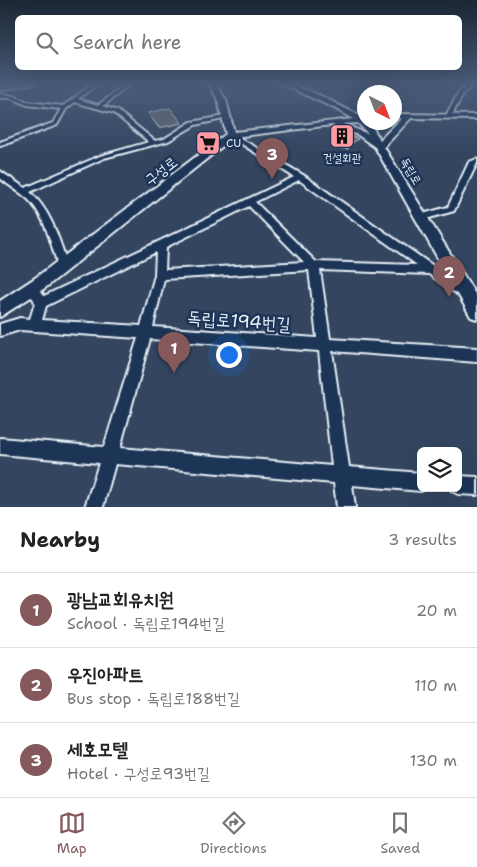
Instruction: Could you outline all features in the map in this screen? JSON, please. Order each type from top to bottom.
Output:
[{"type":"street","points":[[0,144],[55,124],[64,108],[54,107]]},
{"type":"street","points":[[100,107],[124,118],[154,143]]},
{"type":"street","points":[[223,107],[231,135],[300,178],[468,296]]},
{"type":"street","points":[[327,124],[336,120],[332,107]]},
{"type":"street","name":"독립로","points":[[337,107],[357,115]]},
{"type":"street","points":[[449,116],[454,107]]},
{"type":"street","points":[[402,116],[477,117]]},
{"type":"street","points":[[327,124],[361,133],[380,146],[390,133],[409,116]]},
{"type":"street","points":[[25,191],[86,163],[168,139],[193,123],[225,118]]},
{"type":"street","points":[[231,135],[357,119]]},
{"type":"street","name":"독립로","points":[[370,130],[477,312]]},
{"type":"street","name":"구성로","points":[[0,310],[63,266],[231,135]]},
{"type":"street","points":[[422,217],[451,209],[473,162],[477,161]]},
{"type":"street","points":[[0,173],[5,180],[25,191],[45,215],[63,266]]},
{"type":"street","points":[[41,303],[300,178]]},
{"type":"street","points":[[248,202],[314,266],[346,507]]},
{"type":"street","points":[[94,507],[146,332],[160,275],[161,244]]},
{"type":"street","points":[[160,275],[314,266],[430,270]]},
{"type":"street","points":[[28,291],[37,294],[41,303],[34,325]]},
{"type":"street","name":"독립로194번길","points":[[0,330],[20,324],[477,355]]},
{"type":"street","points":[[0,446],[417,482]]},
{"type":"street","points":[[462,485],[477,486]]},
{"type":"building","points":[[170,108],[182,123],[159,128],[148,113]]},
{"type":"building","name":"건설회관","points":[[330,127],[358,139],[347,146],[348,149],[337,147]]},
{"type":"place","name":"건설회관","points":[[342,136]]},
{"type":"place","name":"CU","points":[[208,143]]},
{"type":"place","name":"세호모텔","points":[[272,179]]},
{"type":"place","name":"우진아파트","points":[[449,297]]},
{"type":"place","name":"광남교회유치원","points":[[174,373]]}]
